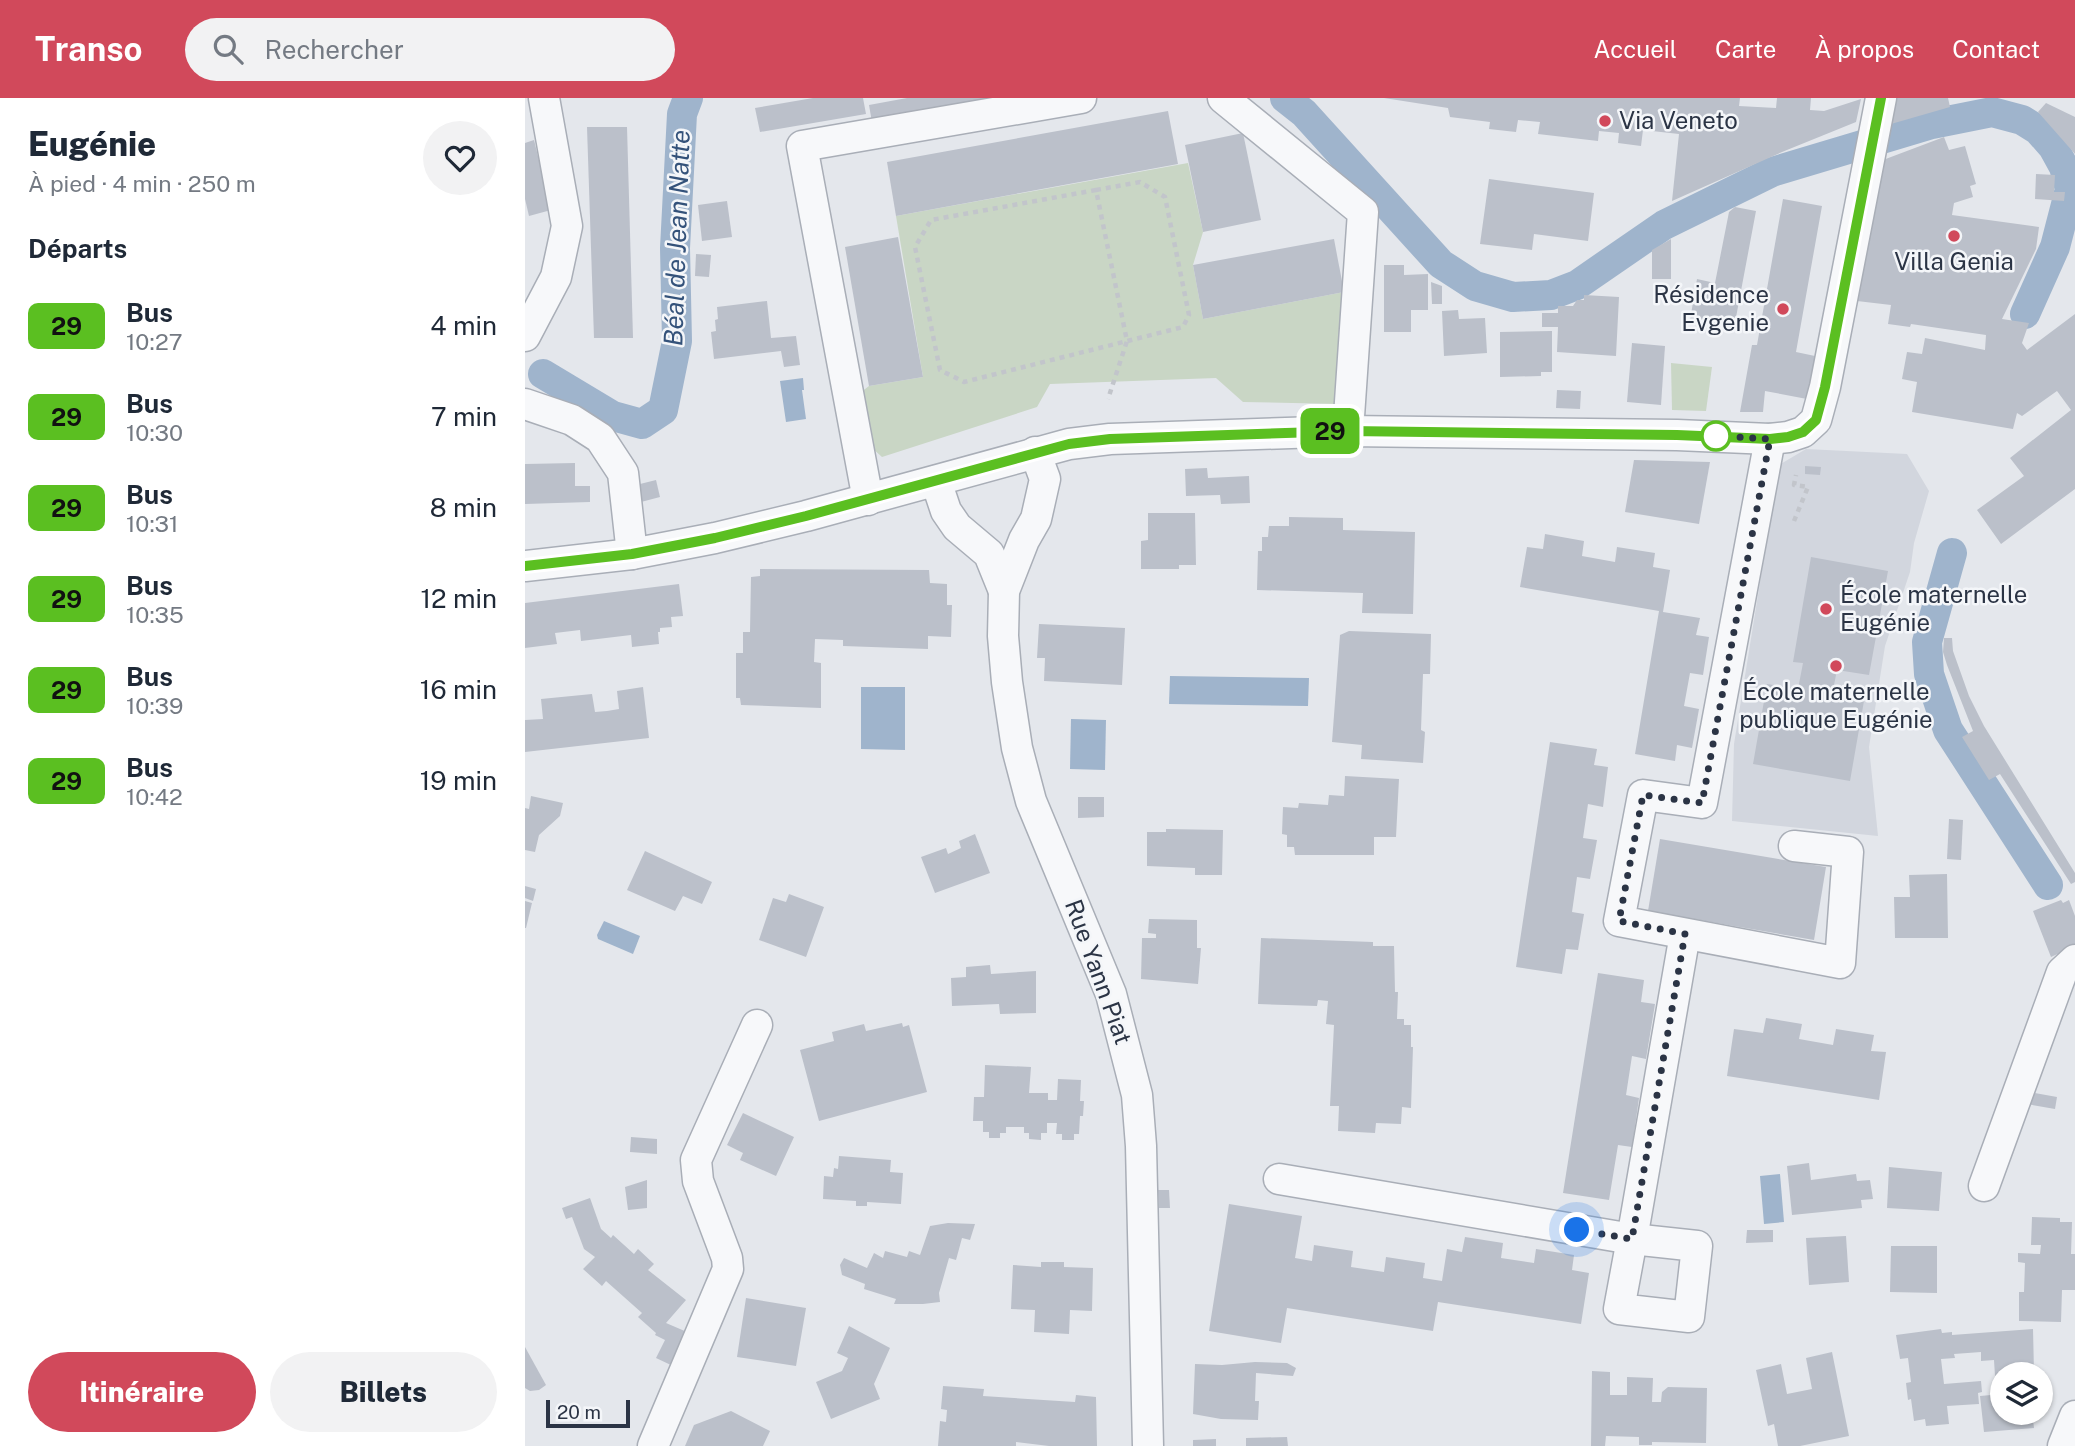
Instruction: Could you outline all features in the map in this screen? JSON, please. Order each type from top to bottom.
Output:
[{"type":"street","points":[[525,336],[556,277],[566,226],[544,98]]},
{"type":"street","points":[[869,500],[802,146],[1081,98]]},
{"type":"street","points":[[1223,98],[1363,212],[1348,431]]},
{"type":"street","points":[[525,566],[632,554],[728,535],[869,500],[1035,452],[1110,439],[1348,431],[1677,435],[1770,439],[1803,432],[1816,420],[1825,387],[1879,110]]},
{"type":"street","points":[[525,404],[572,420],[600,438],[623,473],[632,554]]},
{"type":"street","points":[[1770,439],[1702,803],[1643,795],[1619,921],[1840,964],[1848,852],[1794,846]]},
{"type":"street","name":"Rue Yann Piat","points":[[1035,452],[1045,479],[1036,519],[1024,540],[1004,591],[1003,636],[1007,682],[1017,748],[1031,801],[1111,994],[1137,1095],[1141,1146],[1148,1446]]},
{"type":"street","name":"Rue Yann Piat","points":[[936,481],[946,511],[957,527],[989,554],[1004,591]]},
{"type":"street","points":[[977,545],[1006,548],[1024,540]]},
{"type":"street","points":[[1279,1179],[1632,1239],[1685,934]]},
{"type":"street","points":[[1984,1186],[2062,972],[2075,960]]},
{"type":"street","points":[[653,1446],[728,1269],[727,1258],[698,1181],[696,1160],[757,1024]]},
{"type":"street","points":[[2063,1446],[2075,1416]]},
{"type":"path","points":[[1140,181],[1165,197],[1189,315],[1183,327],[964,382],[940,370],[915,247],[930,220],[1096,190],[1140,181]]},
{"type":"path","points":[[1096,190],[1127,341],[1108,399]]},
{"type":"path","points":[[1794,521],[1808,487],[1794,485],[1796,472]]},
{"type":"shaded area","name":"École maternelle Eugénie","points":[[1806,449],[1907,454],[1929,491],[1914,543],[1910,572],[1885,646],[1869,747],[1878,836],[1732,821],[1734,744],[1779,465]]},
{"type":"green space","points":[[1188,163],[1203,232],[1193,265],[1203,319],[1344,292],[1339,404],[1243,402],[1216,378],[1050,384],[1037,407],[882,457],[871,447],[860,393],[869,386],[923,377],[896,216]]},
{"type":"green space","points":[[1671,363],[1712,367],[1706,411],[1672,410]]},
{"type":"water","points":[[803,378],[806,419],[786,422],[780,381]]},
{"type":"water","points":[[1170,676],[1309,678],[1308,706],[1169,704]]},
{"type":"water","points":[[861,687],[905,687],[905,750],[861,749]]},
{"type":"water","points":[[1071,719],[1106,720],[1105,770],[1070,769]]},
{"type":"water","points":[[604,921],[640,936],[633,954],[598,939],[597,935]]},
{"type":"water","points":[[1780,1174],[1784,1222],[1764,1224],[1760,1176]]},
{"type":"building","points":[[813,98],[863,98],[866,114],[760,132],[755,108]]},
{"type":"building","points":[[907,98],[1037,98],[873,128],[869,105]]},
{"type":"building","points":[[1384,98],[1740,98],[1739,106],[1776,108],[1777,98],[1811,98],[1810,110],[1824,111],[1861,99],[1856,122],[1672,201],[1679,134],[1643,130],[1641,146],[1618,143],[1619,133],[1599,131],[1598,141],[1538,134],[1540,122],[1518,120],[1516,132],[1489,129],[1490,122],[1450,117],[1448,108]]},
{"type":"building","points":[[1896,98],[1948,98],[1950,107],[1891,124]]},
{"type":"building","points":[[2046,103],[2075,117],[2075,154],[2038,112]]},
{"type":"building","points":[[1168,111],[1178,164],[896,216],[887,162]]},
{"type":"building","points":[[587,127],[627,127],[633,338],[594,338]]},
{"type":"building","points":[[1243,133],[1261,220],[1203,232],[1185,145]]},
{"type":"building","points":[[1944,137],[1949,150],[1965,146],[1976,184],[1970,186],[1973,197],[1954,203],[1952,215],[2039,227],[2036,249],[2002,319],[2029,323],[2022,343],[2027,350],[2075,314],[2075,489],[2001,544],[1977,510],[2024,476],[2010,458],[2071,410],[2057,391],[2022,416],[2017,413],[2013,429],[1912,412],[1917,382],[1902,379],[1907,352],[1922,354],[1925,338],[1985,350],[1986,335],[1911,324],[1910,327],[1888,324],[1891,305],[1857,301],[1883,160]]},
{"type":"building","points":[[534,140],[551,210],[529,216],[525,199],[525,143]]},
{"type":"building","points":[[2036,174],[2055,175],[2054,192],[2065,192],[2064,201],[2035,199]]},
{"type":"building","points":[[1489,179],[1594,193],[1588,241],[1534,234],[1532,250],[1480,244]]},
{"type":"building","name":"Résidence Evgenie","points":[[1783,199],[1822,206],[1796,352],[1815,356],[1807,399],[1765,391],[1763,412],[1740,412],[1752,345],[1757,345]]},
{"type":"building","points":[[727,201],[732,237],[702,241],[698,205]]},
{"type":"building","points":[[1735,207],[1756,211],[1734,328],[1690,320],[1697,279],[1715,283],[1729,212]]},
{"type":"building","points":[[898,237],[923,377],[869,386],[845,247]]},
{"type":"building","points":[[1334,239],[1344,292],[1203,319],[1193,265]]},
{"type":"building","points":[[1671,239],[1671,279],[1652,279],[1652,250]]},
{"type":"building","points":[[696,254],[711,255],[709,277],[695,276]]},
{"type":"building","points":[[1384,265],[1404,265],[1404,275],[1428,274],[1428,310],[1411,310],[1411,332],[1384,332]]},
{"type":"building","points":[[1431,282],[1442,286],[1442,304],[1432,304]]},
{"type":"building","points":[[1584,295],[1619,297],[1616,356],[1557,352],[1558,327],[1542,327],[1542,313],[1558,313],[1558,306],[1573,306],[1577,300],[1584,300]]},
{"type":"building","points":[[767,301],[771,338],[796,336],[800,365],[784,367],[781,351],[714,359],[711,332],[716,331],[717,307]]},
{"type":"building","points":[[1458,310],[1459,319],[1485,318],[1487,353],[1444,356],[1442,311]]},
{"type":"building","points":[[1552,331],[1552,372],[1541,372],[1541,376],[1500,377],[1500,332]]},
{"type":"building","points":[[1632,343],[1665,346],[1661,405],[1627,402]]},
{"type":"building","points":[[1557,390],[1581,391],[1580,409],[1556,408]]},
{"type":"building","points":[[1634,460],[1710,462],[1699,524],[1625,512]]},
{"type":"building","points":[[575,463],[575,486],[590,486],[590,502],[525,504],[525,464]]},
{"type":"building","points":[[1805,466],[1821,467],[1820,475],[1805,474]]},
{"type":"building","points":[[1207,468],[1208,478],[1249,476],[1250,503],[1221,504],[1220,495],[1186,496],[1185,469]]},
{"type":"building","points":[[656,480],[660,497],[641,502],[636,485]]},
{"type":"building","points":[[1148,513],[1195,513],[1196,565],[1179,565],[1179,569],[1141,569],[1141,541],[1148,540]]},
{"type":"building","points":[[1289,517],[1343,518],[1343,530],[1415,532],[1413,614],[1362,613],[1363,593],[1257,590],[1258,551],[1262,551],[1262,537],[1268,537],[1269,526],[1289,526]]},
{"type":"building","points":[[1545,534],[1584,541],[1582,556],[1615,562],[1617,547],[1655,553],[1653,567],[1670,570],[1663,612],[1700,618],[1696,635],[1709,637],[1703,675],[1690,673],[1684,706],[1699,709],[1692,748],[1677,745],[1675,761],[1635,754],[1659,611],[1520,587],[1527,547],[1543,549]]},
{"type":"building","name":"École maternelle publique Eugénie","points":[[1811,557],[1888,571],[1869,675],[1837,670],[1832,695],[1864,701],[1850,781],[1753,764],[1767,684],[1798,689],[1803,663],[1793,662]]},
{"type":"building","points":[[760,569],[929,570],[930,583],[947,584],[947,605],[952,605],[951,637],[928,636],[928,649],[843,646],[843,640],[815,639],[814,662],[821,663],[821,708],[741,705],[740,698],[736,698],[736,653],[743,653],[743,632],[750,632],[751,577],[760,576]]},
{"type":"building","points":[[679,584],[683,616],[671,617],[672,627],[660,628],[659,644],[632,647],[631,635],[581,641],[580,630],[555,633],[557,644],[525,648],[525,603]]},
{"type":"building","points":[[1039,624],[1125,628],[1122,685],[1044,681],[1045,658],[1037,658]]},
{"type":"building","points":[[1349,631],[1431,634],[1430,674],[1423,674],[1423,763],[1361,759],[1362,745],[1332,742],[1340,635]]},
{"type":"building","points":[[1944,638],[1952,638],[1953,651],[1969,696],[1984,726],[2075,873],[2075,882],[2071,884],[2000,774],[1989,780],[1962,737],[1973,731],[1947,665],[1943,652]]},
{"type":"building","points":[[643,687],[649,738],[525,752],[525,720],[543,719],[541,699],[592,694],[595,712],[607,711],[619,709],[617,691]]},
{"type":"building","points":[[1550,742],[1597,749],[1594,765],[1608,767],[1603,807],[1588,804],[1583,838],[1597,840],[1590,879],[1577,877],[1572,912],[1584,914],[1578,950],[1566,949],[1562,974],[1516,967]]},
{"type":"building","points":[[1345,776],[1399,779],[1396,837],[1374,837],[1374,855],[1295,855],[1294,847],[1287,847],[1287,835],[1282,834],[1283,807],[1298,808],[1299,803],[1328,805],[1329,795],[1344,796]]},
{"type":"building","points":[[531,796],[563,803],[560,816],[539,835],[535,852],[525,850],[525,808],[529,809]]},
{"type":"building","points":[[1078,797],[1104,797],[1104,817],[1078,818]]},
{"type":"building","points":[[1949,819],[1963,820],[1961,860],[1947,859]]},
{"type":"building","points":[[1166,829],[1223,830],[1222,875],[1195,875],[1195,868],[1147,866],[1147,832],[1166,832]]},
{"type":"building","points":[[975,834],[990,873],[935,893],[921,857],[946,848],[948,854],[961,848],[959,841]]},
{"type":"building","points":[[1660,839],[1826,867],[1814,940],[1648,911]]},
{"type":"building","points":[[645,851],[712,882],[702,904],[683,896],[675,911],[627,890]]},
{"type":"building","points":[[1947,874],[1948,938],[1895,938],[1894,897],[1910,897],[1909,875]]},
{"type":"building","points":[[525,886],[536,889],[533,901],[525,898]]},
{"type":"building","points":[[789,894],[824,907],[806,957],[759,940],[773,898],[786,902]]},
{"type":"building","points":[[2061,900],[2063,903],[2069,900],[2075,916],[2075,946],[2051,957],[2033,911]]},
{"type":"building","points":[[525,901],[532,903],[526,928],[525,928]]},
{"type":"building","points":[[1149,919],[1197,920],[1197,948],[1201,948],[1198,984],[1141,979],[1142,938],[1156,938],[1156,934],[1148,933]]},
{"type":"building","points":[[1261,938],[1373,942],[1373,946],[1394,946],[1395,992],[1398,992],[1397,1019],[1404,1019],[1404,1025],[1411,1025],[1413,1047],[1411,1108],[1402,1107],[1401,1124],[1376,1123],[1375,1133],[1338,1131],[1339,1106],[1330,1106],[1334,1025],[1326,1024],[1328,1001],[1318,1000],[1317,1006],[1258,1004]]},
{"type":"building","points":[[990,965],[991,974],[1036,971],[1036,1013],[1000,1014],[999,1004],[952,1006],[951,978],[966,977],[966,967]]},
{"type":"building","points":[[1598,973],[1644,980],[1641,1002],[1655,1004],[1646,1059],[1632,1056],[1626,1095],[1639,1098],[1632,1147],[1618,1145],[1609,1200],[1563,1193]]},
{"type":"building","points":[[1766,1018],[1802,1024],[1799,1039],[1833,1045],[1836,1029],[1874,1035],[1871,1051],[1886,1052],[1879,1100],[1727,1076],[1734,1029],[1763,1033]]},
{"type":"building","points":[[902,1023],[903,1027],[909,1025],[927,1092],[819,1121],[800,1050],[834,1041],[832,1032],[864,1024],[866,1031]]},
{"type":"building","points":[[985,1065],[1031,1067],[1029,1093],[1048,1093],[1048,1100],[1057,1100],[1058,1079],[1081,1080],[1080,1101],[1084,1101],[1079,1134],[1074,1134],[1074,1140],[1062,1140],[1062,1134],[1056,1134],[1057,1123],[1047,1123],[1047,1133],[1041,1133],[1041,1140],[1029,1139],[1029,1133],[1024,1133],[1024,1127],[1006,1127],[1006,1133],[1000,1133],[1000,1138],[989,1138],[989,1132],[983,1132],[983,1121],[973,1121],[974,1097],[984,1097]]},
{"type":"building","points":[[2029,1092],[2057,1097],[2055,1109],[2027,1104]]},
{"type":"building","points":[[743,1113],[794,1137],[776,1176],[740,1160],[743,1153],[727,1145]]},
{"type":"building","points":[[631,1137],[657,1139],[657,1154],[630,1152]]},
{"type":"building","points":[[839,1156],[891,1160],[890,1172],[903,1173],[901,1204],[867,1202],[867,1206],[856,1206],[856,1201],[823,1199],[824,1176],[833,1177],[834,1168],[838,1169]]},
{"type":"building","points":[[1809,1163],[1811,1180],[1856,1174],[1857,1181],[1870,1180],[1873,1199],[1861,1200],[1862,1208],[1792,1215],[1787,1166]]},
{"type":"building","points":[[1889,1167],[1942,1172],[1939,1211],[1887,1208]]},
{"type":"building","points":[[647,1180],[647,1208],[628,1210],[625,1187]]},
{"type":"building","points":[[1158,1190],[1169,1190],[1170,1208],[1159,1208]]},
{"type":"building","points":[[590,1198],[601,1229],[611,1238],[613,1235],[634,1254],[638,1249],[654,1264],[648,1270],[686,1300],[666,1323],[687,1332],[673,1366],[656,1358],[665,1340],[655,1335],[656,1333],[638,1317],[642,1313],[606,1281],[602,1286],[583,1269],[595,1257],[584,1249],[572,1217],[566,1219],[562,1208]]},
{"type":"building","points":[[1229,1204],[1302,1216],[1295,1258],[1312,1261],[1314,1245],[1353,1251],[1351,1267],[1384,1272],[1386,1257],[1425,1263],[1423,1278],[1442,1281],[1447,1249],[1462,1252],[1465,1237],[1503,1243],[1501,1258],[1534,1263],[1536,1249],[1574,1255],[1572,1270],[1589,1273],[1581,1324],[1438,1302],[1433,1331],[1287,1308],[1281,1343],[1209,1331]]},
{"type":"building","points":[[2032,1217],[2060,1218],[2060,1222],[2072,1222],[2071,1254],[2075,1254],[2075,1290],[2062,1290],[2061,1322],[2019,1321],[2019,1292],[2024,1292],[2025,1263],[2018,1262],[2018,1253],[2040,1254],[2041,1245],[2031,1245]]},
{"type":"building","points":[[948,1223],[975,1224],[970,1240],[962,1238],[956,1260],[949,1258],[939,1293],[940,1302],[894,1304],[896,1299],[864,1289],[865,1284],[842,1275],[840,1265],[844,1258],[867,1268],[874,1253],[883,1258],[885,1251],[907,1257],[909,1251],[920,1255],[930,1226]]},
{"type":"building","points":[[1747,1230],[1773,1230],[1773,1242],[1746,1243]]},
{"type":"building","points":[[1846,1236],[1849,1282],[1809,1285],[1806,1238]]},
{"type":"building","points":[[1891,1246],[1937,1246],[1937,1293],[1890,1292]]},
{"type":"building","points":[[1041,1262],[1064,1262],[1064,1267],[1093,1268],[1092,1311],[1070,1310],[1069,1334],[1034,1332],[1035,1310],[1011,1309],[1013,1265],[1041,1267]]},
{"type":"building","points":[[746,1298],[806,1308],[796,1366],[737,1357]]},
{"type":"building","points":[[849,1326],[890,1348],[874,1384],[880,1399],[831,1419],[816,1382],[842,1371],[848,1358],[837,1353]]},
{"type":"building","points":[[1941,1329],[1942,1333],[1952,1332],[1952,1335],[2033,1329],[2034,1362],[1981,1361],[1981,1352],[1954,1354],[1955,1358],[1941,1359],[1944,1384],[1981,1381],[1982,1392],[1978,1393],[1979,1404],[1947,1406],[1949,1424],[1926,1426],[1925,1419],[1914,1421],[1906,1383],[1911,1382],[1908,1358],[1900,1359],[1896,1335]]},
{"type":"building","points":[[525,1347],[546,1385],[539,1390],[530,1391],[525,1388]]},
{"type":"building","points":[[1832,1352],[1849,1436],[1800,1446],[1778,1446],[1774,1424],[1768,1426],[1756,1370],[1781,1364],[1787,1394],[1812,1389],[1806,1358]]},
{"type":"building","points":[[1287,1363],[1296,1368],[1293,1376],[1256,1373],[1255,1401],[1259,1401],[1258,1420],[1221,1419],[1193,1414],[1195,1364]]},
{"type":"building","points":[[1592,1371],[1610,1372],[1610,1395],[1627,1395],[1627,1377],[1653,1378],[1652,1402],[1661,1402],[1662,1392],[1668,1387],[1707,1388],[1706,1443],[1652,1442],[1652,1445],[1639,1445],[1639,1437],[1606,1436],[1605,1446],[1591,1446]]},
{"type":"building","points":[[943,1386],[984,1389],[983,1396],[1075,1402],[1076,1395],[1096,1397],[1097,1446],[1049,1446],[1016,1442],[1016,1446],[938,1446],[940,1421],[946,1422],[947,1410],[941,1409]]},
{"type":"building","points":[[1990,1395],[1990,1425],[2034,1425],[2034,1428],[1984,1432],[1980,1396]]},
{"type":"building","points":[[731,1411],[770,1431],[763,1446],[685,1446],[694,1425]]},
{"type":"building","points":[[1287,1437],[1288,1446],[1246,1446],[1246,1438]]},
{"type":"building","points":[[1216,1439],[1216,1446],[1193,1446],[1193,1440]]},
{"type":"waterway","name":"Béal de Jean Natte","points":[[543,374],[613,416],[642,424],[663,410],[677,341],[675,248],[682,114],[688,98]]},
{"type":"waterway","name":"Béal de Jean Natte","points":[[1285,98],[1304,113],[1441,264],[1475,286],[1513,297],[1551,295],[1577,285],[1664,225],[1772,172],[1932,124],[1992,112],[2022,120],[2038,130],[2053,147],[2064,167],[2070,189],[2055,247],[2025,314]]},
{"type":"waterway","points":[[1952,553],[1927,642],[1929,674],[1948,730],[2048,885]]},
{"type":"bus line","name":"29","points":[[525,566],[632,554],[715,538],[869,500],[1035,452],[1110,439],[1348,431],[1677,435],[1770,439],[1803,432],[1816,420],[1825,387],[1881,98]]},
{"type":"place","name":"Via Veneto","points":[[1605,121]]},
{"type":"place","name":"Villa Genia","points":[[1954,236]]},
{"type":"place","name":"Résidence Evgenie","points":[[1783,309]]},
{"type":"place","name":"École maternelle Eugénie","points":[[1826,609]]},
{"type":"place","name":"École maternelle publique Eugénie","points":[[1836,666]]},
{"type":"route","points":[[1577,1230],[1632,1239],[1685,934],[1619,921],[1643,795],[1702,803],[1770,439],[1716,436]]}]
